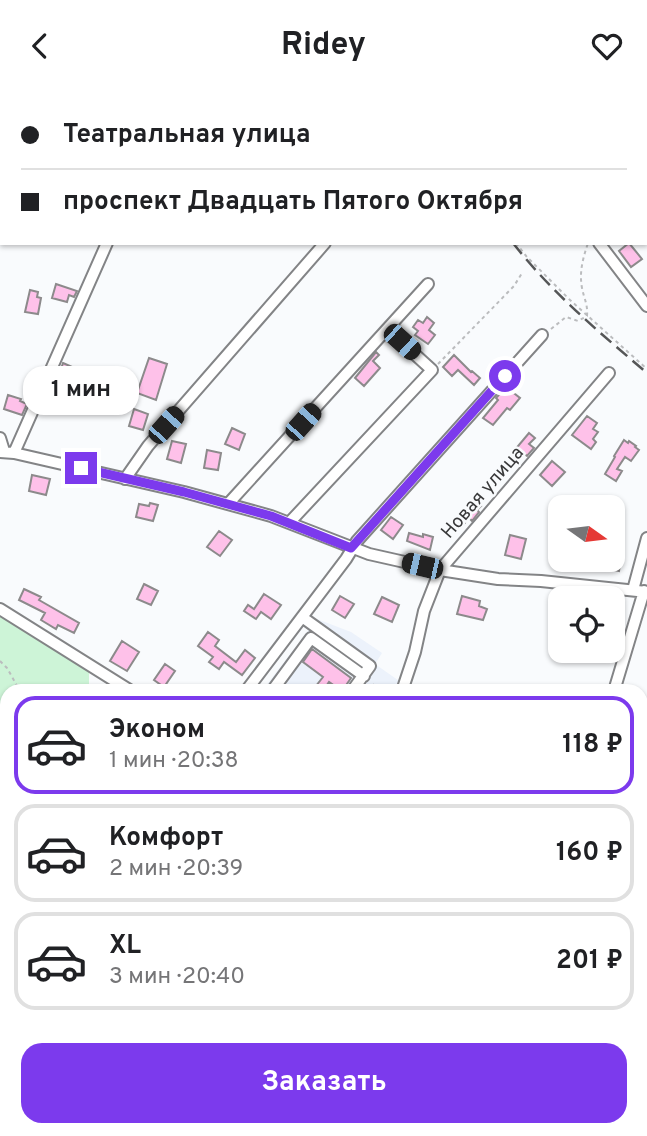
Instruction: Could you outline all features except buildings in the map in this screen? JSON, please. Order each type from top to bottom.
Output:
[{"type":"street","points":[[6,452],[106,245]]},
{"type":"street","points":[[125,479],[148,446],[324,245]]},
{"type":"street","points":[[601,245],[647,306]]},
{"type":"street","points":[[228,504],[428,284]]},
{"type":"street","points":[[289,523],[432,370],[387,329]]},
{"type":"street","points":[[251,684],[351,548],[542,335]]},
{"type":"street","name":"Новая улица","points":[[404,684],[424,611],[440,570],[609,373]]},
{"type":"street","points":[[0,438],[6,452]]},
{"type":"street","points":[[6,452],[228,504],[271,516],[369,554],[440,570],[498,579],[641,591]]},
{"type":"street","points":[[616,684],[641,591],[647,538]]},
{"type":"street","points":[[0,609],[120,684]]},
{"type":"street","points":[[302,617],[370,666],[358,684]]},
{"type":"street","points":[[277,684],[311,638],[364,676]]},
{"type":"path","points":[[518,245],[587,316],[647,369]]},
{"type":"path","points":[[587,316],[588,306],[582,290],[581,264],[588,245]]},
{"type":"path","points":[[432,370],[514,286],[522,273]]},
{"type":"path","points":[[542,335],[566,317],[578,321],[587,316]]},
{"type":"path","points":[[0,661],[16,684]]},
{"type":"shaded area","points":[[317,619],[351,632],[382,653],[375,664],[402,683],[402,684],[267,684]]},
{"type":"green space","points":[[0,612],[89,668],[89,684],[0,684]]},
{"type":"railway","points":[[515,245],[560,295],[647,373]]},
{"type":"route","points":[[81,468],[271,516],[351,548],[505,376]]}]
